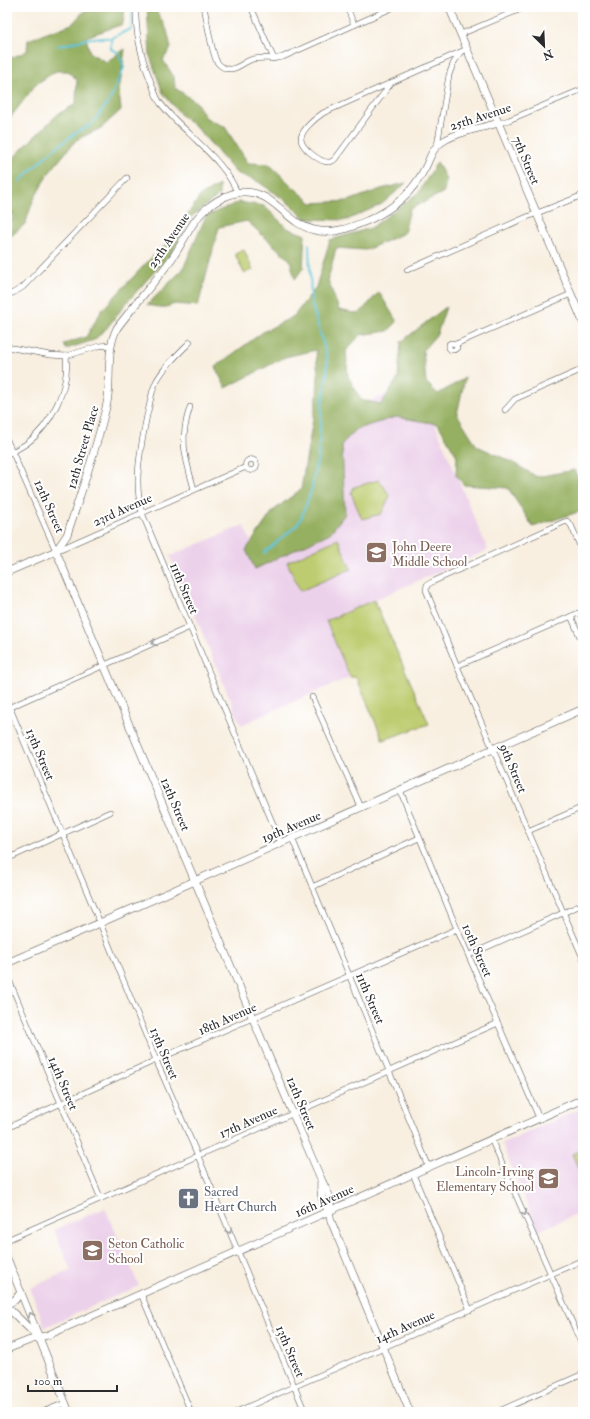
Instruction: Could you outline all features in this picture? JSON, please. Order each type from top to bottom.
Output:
[{"type":"street","points":[[136,7],[136,22],[140,50],[160,103],[210,154],[232,180],[237,192]]},
{"type":"street","points":[[204,7],[218,64],[231,69],[248,60],[264,57],[274,59],[283,57],[394,7]]},
{"type":"street","points":[[251,7],[274,59]]},
{"type":"street","points":[[347,7],[354,25]]},
{"type":"street","name":"7th Street","points":[[449,7],[461,34],[465,50],[582,319]]},
{"type":"street","points":[[461,34],[526,7]]},
{"type":"street","points":[[392,82],[335,159],[330,162],[325,161],[304,147],[301,140],[302,136],[314,120],[323,113],[392,82],[465,50]]},
{"type":"street","points":[[437,146],[449,75],[453,64],[465,50]]},
{"type":"street","name":"25th Avenue","points":[[111,345],[117,328],[161,273],[183,242],[198,216],[223,197],[237,192],[251,192],[264,195],[296,222],[314,230],[328,232],[341,231],[384,213],[396,204],[414,187],[428,163],[432,152],[437,146],[451,138],[509,120],[583,90]]},
{"type":"street","points":[[7,294],[14,294],[23,287],[127,178]]},
{"type":"street","points":[[407,270],[583,195]]},
{"type":"street","points":[[456,344],[571,294]]},
{"type":"street","name":"11th Street","points":[[190,342],[163,372],[156,383],[150,402],[138,465],[139,504],[281,843]]},
{"type":"street","points":[[7,347],[50,355],[66,356],[99,346],[111,345]]},
{"type":"street","name":"12th Street Place","points":[[56,551],[67,535],[102,425],[107,401],[111,345]]},
{"type":"street","points":[[10,453],[27,443],[38,432],[56,406],[65,384],[67,373],[66,356]]},
{"type":"street","points":[[505,410],[515,399],[583,369]]},
{"type":"street","points":[[190,407],[183,437],[184,449],[194,489]]},
{"type":"street","name":"12th Street","points":[[7,440],[10,453],[56,551],[293,1114],[325,1185],[331,1200],[329,1211],[331,1221],[410,1412]]},
{"type":"street","name":"23rd Avenue","points":[[7,572],[246,467]]},
{"type":"street","name":"9th Street","points":[[583,553],[571,525],[566,521],[432,582],[426,587],[427,594],[457,666],[583,958]]},
{"type":"street","points":[[457,666],[583,610]]},
{"type":"street","points":[[571,616],[583,644]]},
{"type":"street","points":[[8,705],[190,627]]},
{"type":"street","points":[[312,697],[362,808]]},
{"type":"street","name":"13th Street","points":[[8,705],[305,1412]]},
{"type":"street","name":"19th Avenue","points":[[7,963],[362,808],[493,748],[583,709]]},
{"type":"street","name":"10th Street","points":[[400,790],[457,929],[539,1118]]},
{"type":"street","points":[[528,831],[583,807]]},
{"type":"street","points":[[7,859],[110,812]]},
{"type":"street","name":"11th Street","points":[[292,838],[429,1167]]},
{"type":"street","points":[[312,887],[419,838]]},
{"type":"street","points":[[468,954],[583,904]]},
{"type":"street","name":"18th Avenue","points":[[7,1128],[156,1060],[457,929]]},
{"type":"street","name":"14th Street","points":[[7,975],[101,1200]]},
{"type":"street","name":"17th Avenue","points":[[7,1240],[101,1200],[498,1023]]},
{"type":"street","name":"16th Avenue","points":[[7,1349],[48,1335],[583,1099]]},
{"type":"street","points":[[491,1139],[583,1347]]},
{"type":"street","points":[[413,1174],[470,1310]]},
{"type":"street","points":[[7,1258],[69,1412]]},
{"type":"street","name":"14th Avenue","points":[[236,1412],[583,1260]]},
{"type":"street","points":[[21,1292],[15,1300],[7,1305],[39,1338]]},
{"type":"street","points":[[141,1294],[191,1412]]},
{"type":"street","points":[[497,1412],[583,1374]]},
{"type":"street","points":[[42,1412],[65,1403]]},
{"type":"shaded area","name":"John Deere Middle School","points":[[417,382],[488,550],[326,621],[350,677],[241,725],[170,556],[244,525],[260,564],[304,525],[325,419]]},
{"type":"shaded area","name":"Lincoln-Irving Elementary School","points":[[580,1109],[583,1110],[583,1211],[538,1231],[502,1144]]},
{"type":"shaded area","name":"Seton Catholic School","points":[[105,1208],[139,1286],[45,1327],[30,1288],[71,1270],[54,1230]]},
{"type":"green space","points":[[88,7],[125,7],[123,24],[86,37],[90,53],[106,62],[125,49],[119,92],[121,110],[101,128],[76,140],[48,174],[33,201],[25,224],[10,237],[13,213],[7,218],[7,170],[16,155],[58,114],[76,104],[77,80],[68,71],[56,71],[36,84],[7,122],[7,60],[27,51],[28,40],[72,24]]},
{"type":"green space","points":[[147,7],[154,7],[167,30],[171,48],[163,60],[174,77],[175,88],[196,102],[206,118],[225,127],[248,163],[269,164],[312,203],[348,201],[381,189],[406,183],[382,204],[347,220],[306,219],[285,200],[257,181],[236,173],[198,129],[181,115],[163,93],[150,56]]},
{"type":"green space","points":[[437,162],[446,179],[444,192],[410,209],[404,233],[366,250],[336,248],[328,280],[339,310],[359,314],[379,292],[397,322],[388,331],[360,335],[346,351],[348,376],[361,400],[381,404],[398,378],[401,342],[446,307],[437,334],[423,350],[426,382],[438,394],[465,378],[457,414],[477,446],[512,462],[537,477],[574,470],[583,488],[583,509],[581,511],[533,527],[508,488],[464,485],[456,475],[457,456],[438,424],[396,417],[357,429],[342,444],[345,514],[330,533],[255,569],[246,550],[273,511],[301,489],[317,396],[318,377],[316,350],[285,357],[226,388],[215,367],[263,332],[294,316],[316,287],[330,240],[371,228],[419,192]]},
{"type":"green space","points":[[219,185],[219,195],[191,217],[173,251],[127,302],[106,329],[94,340],[66,349],[64,344],[86,337],[102,310],[153,256],[171,240],[200,196]]},
{"type":"green space","points":[[239,202],[264,206],[287,228],[305,235],[303,268],[295,279],[290,260],[247,221],[219,227],[198,306],[175,304],[163,308],[147,305],[183,269],[206,216]]},
{"type":"green space","points":[[244,250],[253,270],[244,273],[235,254]]},
{"type":"green space","points":[[379,480],[390,496],[381,514],[362,519],[351,493],[354,487]]},
{"type":"green space","points":[[338,539],[351,569],[300,591],[287,562]]},
{"type":"green space","points":[[374,600],[429,724],[383,740],[356,677],[350,677],[326,621]]},
{"type":"green space","points":[[580,1151],[583,1159],[583,1179],[572,1154]]},
{"type":"waterway","points":[[20,181],[48,154],[77,132],[91,125],[110,100],[124,67],[119,53],[111,49],[111,38],[131,29],[133,7]]},
{"type":"waterway","points":[[58,46],[91,38],[111,38]]},
{"type":"waterway","points":[[264,553],[297,525],[311,491],[318,456],[322,405],[327,374],[327,357],[311,301],[309,244]]},
{"type":"place","name":"John Deere Middle School","points":[[377,553]]},
{"type":"place","name":"Lincoln-Irving Elementary School","points":[[549,1178]]},
{"type":"place","name":"Sacred Heart Church","points":[[188,1198]]},
{"type":"place","name":"Seton Catholic School","points":[[93,1250]]}]
